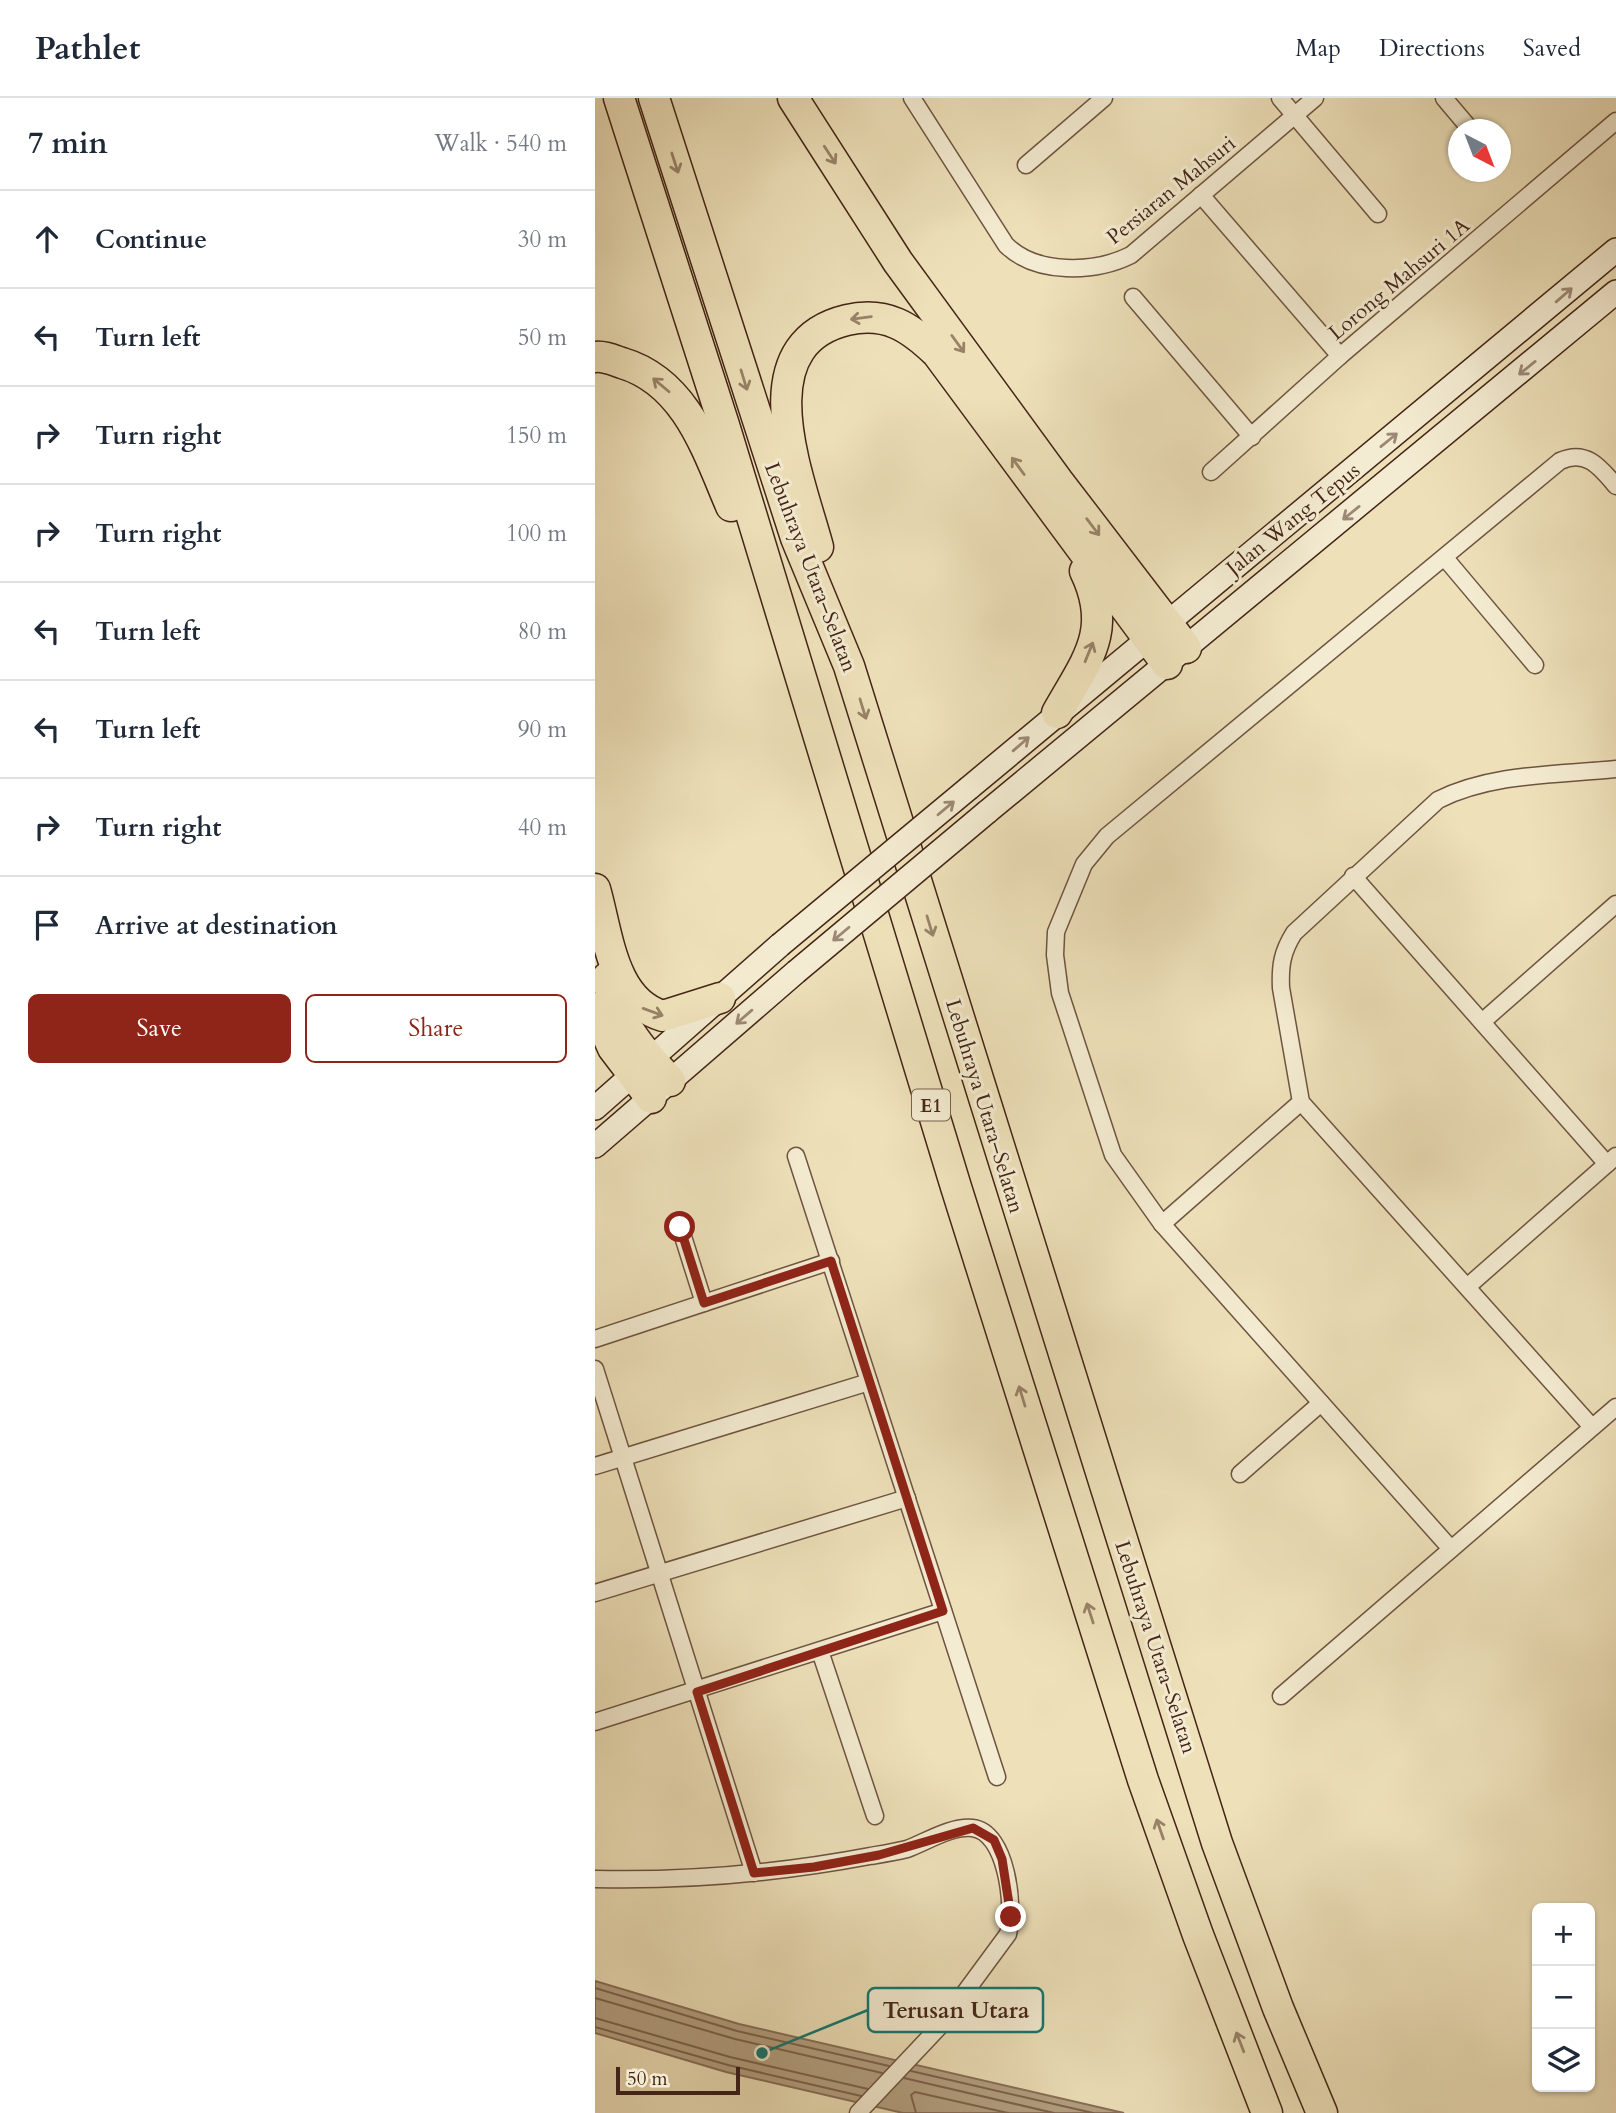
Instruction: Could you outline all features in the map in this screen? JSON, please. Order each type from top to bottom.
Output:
[{"type":"highway","name":"Lebuhraya Utara–Selatan","points":[[619,98],[724,425],[781,618],[1143,1780],[1265,2110]]},
{"type":"highway","name":"Lebuhraya Utara–Selatan","points":[[654,98],[783,500],[819,598],[849,666],[1217,1843],[1245,1923],[1317,2102]]},
{"type":"highway","points":[[793,98],[898,262],[1157,631]]},
{"type":"highway","points":[[849,666],[789,434],[786,400],[790,368],[802,346],[835,323],[863,316],[884,317],[902,324],[937,353],[1039,495],[1086,573],[1098,602],[1098,627],[1090,654],[1057,713]]},
{"type":"highway","points":[[595,358],[635,367],[661,383],[694,423],[781,618]]},
{"type":"highway","points":[[1039,495],[1177,656]]},
{"type":"highway","points":[[595,889],[620,978],[638,1005],[663,1016],[720,998]]},
{"type":"highway","points":[[595,919],[610,991],[618,1014],[651,1078]]},
{"type":"highway","points":[[595,1008],[607,1037],[651,1078]]},
{"type":"main road","name":"Jalan Wang Tepus","points":[[651,1078],[720,998],[780,945],[1616,250]]},
{"type":"main road","name":"Jalan Wang Tepus","points":[[651,1078],[796,972],[1616,292]]},
{"type":"main road","points":[[1566,336],[1595,320],[1616,316]]},
{"type":"main road","points":[[595,1108],[651,1078]]},
{"type":"main road","points":[[595,1146],[651,1078]]},
{"type":"street","name":"Persiaran Mahsuri","points":[[912,98],[1006,244],[1024,260],[1045,265],[1107,266],[1131,255],[1315,98]]},
{"type":"street","points":[[1026,165],[1104,98]]},
{"type":"street","points":[[1280,98],[1378,214]]},
{"type":"street","points":[[1444,98],[1462,119]]},
{"type":"street","name":"Lorong Mahsuri 1A","points":[[1211,472],[1340,356],[1616,121]]},
{"type":"street","points":[[1201,195],[1340,356]]},
{"type":"street","points":[[1133,298],[1252,437]]},
{"type":"street","points":[[1451,1549],[1162,1224],[1113,1155],[1060,993],[1055,955],[1056,932],[1084,864],[1107,836],[1560,461],[1573,455],[1588,458],[1616,486]]},
{"type":"street","points":[[1445,558],[1535,665]]},
{"type":"street","points":[[1592,1427],[1301,1102],[1281,988],[1283,951],[1294,933],[1438,800],[1465,787],[1616,769]]},
{"type":"street","points":[[1353,876],[1482,1022],[1611,1160],[1467,1287]]},
{"type":"street","points":[[1482,1022],[1616,904]]},
{"type":"street","points":[[1162,1224],[1301,1102]]},
{"type":"street","points":[[796,1156],[997,1777]]},
{"type":"street","points":[[680,1227],[704,1303]]},
{"type":"street","points":[[595,1339],[831,1261]]},
{"type":"street","points":[[595,1370],[754,1873]]},
{"type":"street","points":[[595,1466],[869,1382]]},
{"type":"street","points":[[1240,1474],[1321,1404]]},
{"type":"street","points":[[1281,1696],[1616,1407]]},
{"type":"street","points":[[595,1593],[907,1498]]},
{"type":"street","points":[[595,1722],[697,1692],[943,1611]]},
{"type":"street","points":[[820,1651],[875,1816]]},
{"type":"street","points":[[595,1879],[754,1873],[814,1867],[879,1855],[973,1828],[994,1840],[1002,1859],[1009,1895],[1011,1917],[1008,1934],[925,2043],[859,2111]]},
{"type":"water","points":[[595,1981],[739,2024],[1124,2113],[903,2113],[726,2072],[595,2033]]},
{"type":"place","name":"Terusan Utara","points":[[762,2053]]},
{"type":"route","points":[[680,1227],[704,1303],[831,1261],[943,1611],[697,1692],[754,1873],[814,1867],[879,1855],[905,1849],[956,1830],[973,1828],[986,1833],[994,1840],[1002,1859],[1011,1917]]}]
